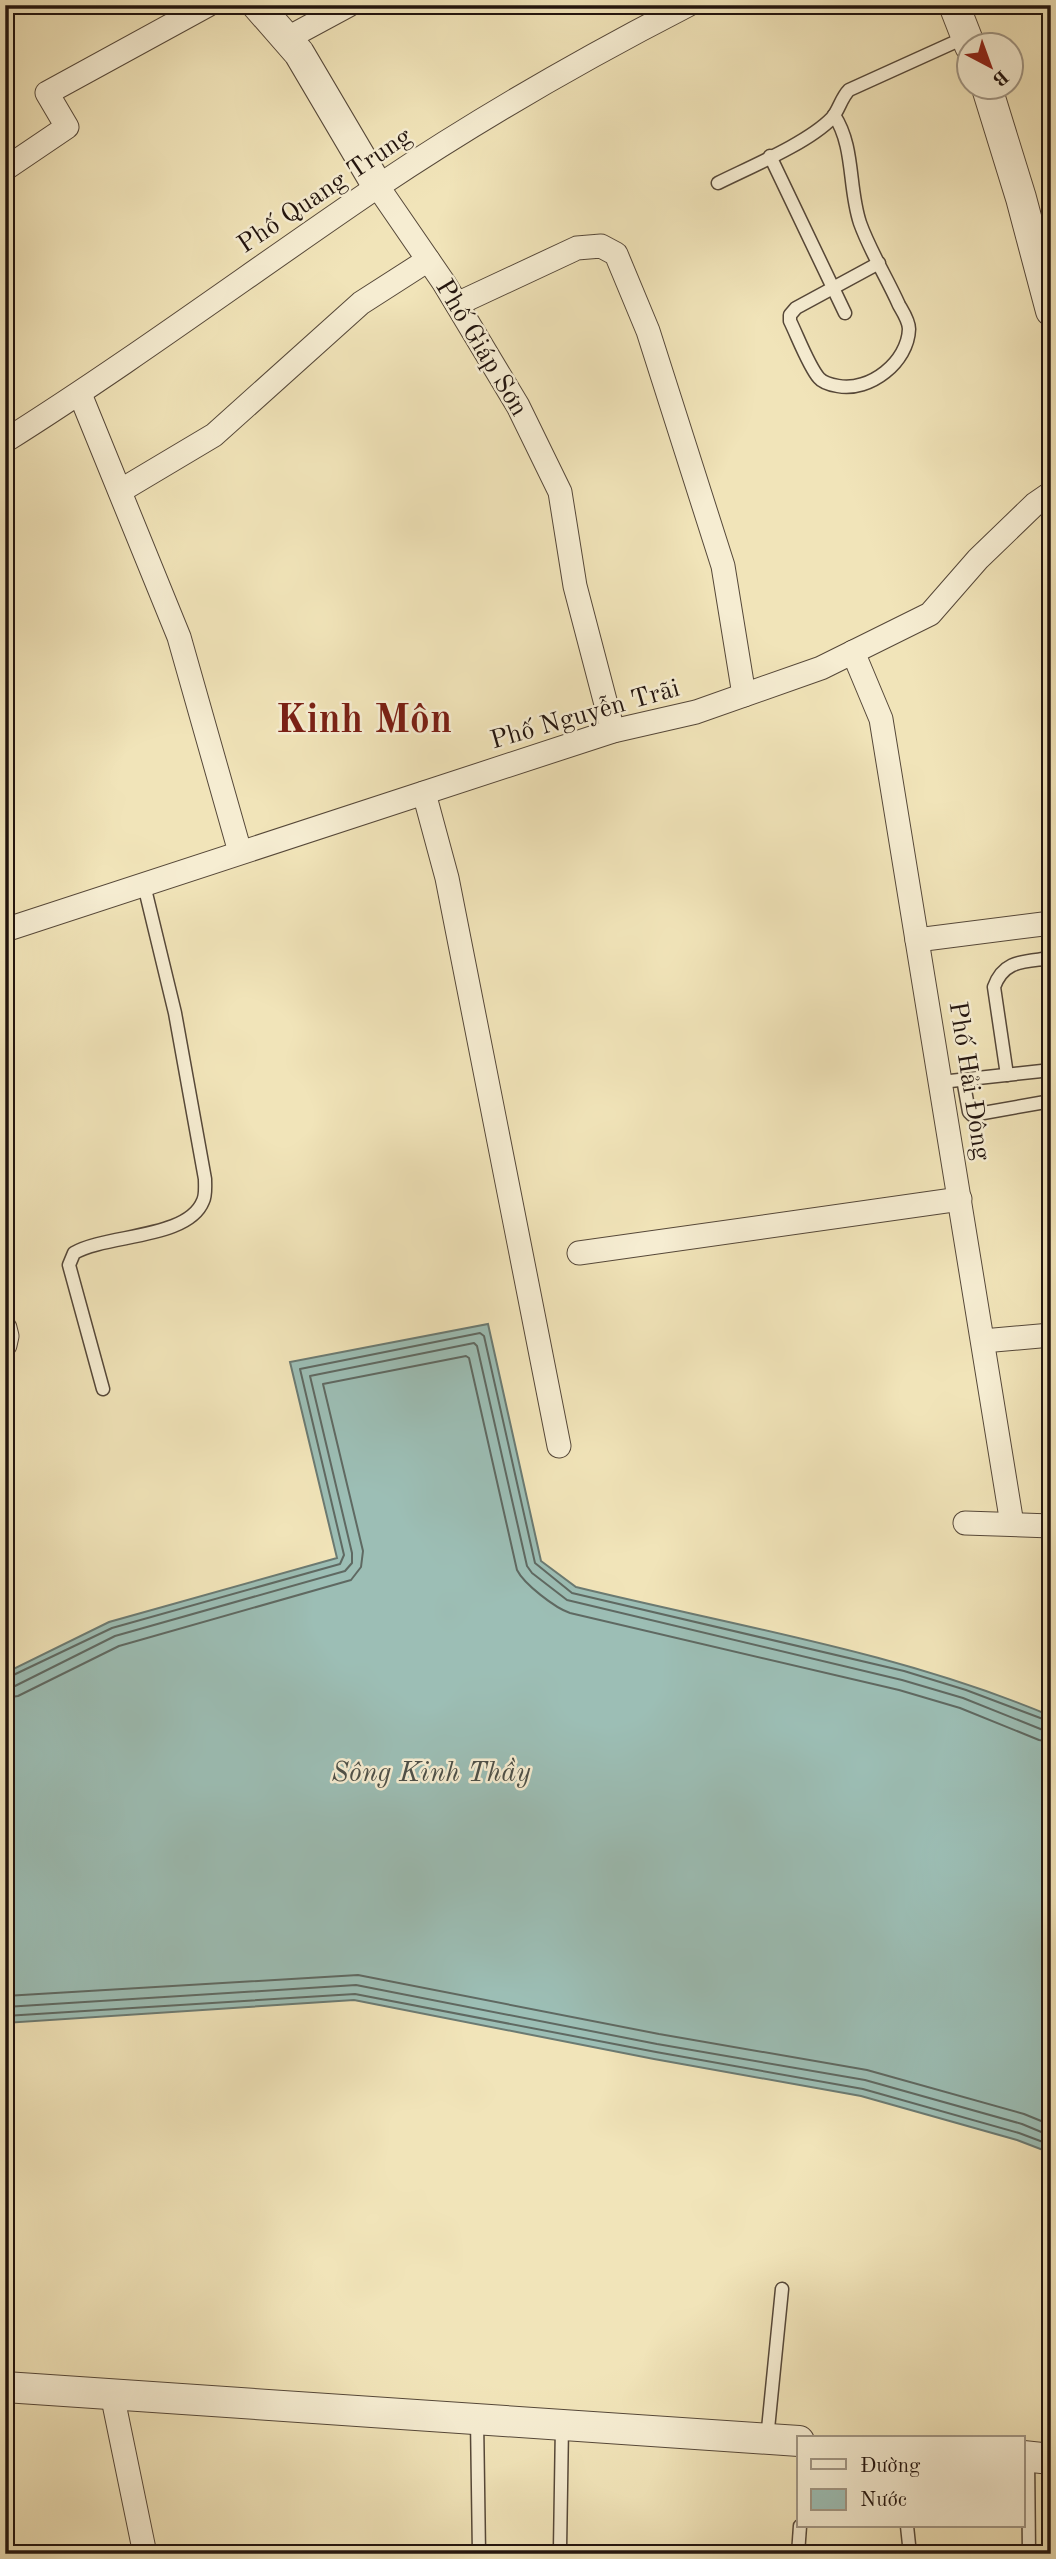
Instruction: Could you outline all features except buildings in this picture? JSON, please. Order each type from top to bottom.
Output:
[{"type":"street","points":[[5,169],[67,127],[47,93],[208,5]]},
{"type":"street","name":"Phố Giáp Sơn","points":[[257,5],[299,53],[378,187],[457,304],[518,405],[560,492],[575,586],[612,732]]},
{"type":"street","points":[[286,39],[349,5]]},
{"type":"street","name":"Phố Quang Trung","points":[[5,441],[80,394],[378,187],[473,126],[626,37],[688,5]]},
{"type":"street","points":[[954,5],[964,32]]},
{"type":"street","points":[[990,102],[1021,198],[1051,311]]},
{"type":"street","points":[[457,304],[576,248],[601,246],[616,254],[648,331],[723,566],[744,695]]},
{"type":"street","points":[[120,491],[214,435],[360,303],[428,260]]},
{"type":"street","points":[[80,394],[179,637],[240,852]]},
{"type":"street","name":"Phố Nguyễn Trãi","points":[[5,930],[612,732],[696,712],[821,668],[930,614],[978,559],[1035,504],[1051,493]]},
{"type":"street","name":"Phố Hải Đông","points":[[853,652],[881,719],[917,940],[952,1081],[960,1199],[1012,1524]]},
{"type":"street","points":[[424,793],[447,878],[559,1446]]},
{"type":"street","points":[[917,940],[1051,923]]},
{"type":"street","points":[[579,1253],[960,1199]]},
{"type":"street","points":[[5,1328],[5,1345]]},
{"type":"street","points":[[983,1341],[1051,1335]]},
{"type":"street","points":[[965,1523],[1051,1526]]},
{"type":"street","points":[[5,2388],[797,2441]]},
{"type":"street","points":[[112,2395],[145,2554]]},
{"type":"lane","points":[[718,183],[803,139],[834,115],[842,97],[849,90],[954,47]]},
{"type":"lane","points":[[834,115],[844,130],[849,148],[850,179],[860,223],[879,262],[910,326],[907,339],[896,360],[883,374],[866,384],[848,388],[829,384],[819,379],[790,321],[790,315],[796,308],[879,262]]},
{"type":"lane","points":[[770,156],[845,313]]},
{"type":"lane","points":[[103,1389],[69,1265],[74,1253],[80,1249],[179,1224],[196,1213],[204,1199],[205,1179],[175,1013],[144,885]]},
{"type":"lane","points":[[1007,1075],[994,987],[1004,968],[1020,962],[1051,958]]},
{"type":"lane","points":[[1051,1070],[952,1081],[972,1115],[1051,1101]]},
{"type":"lane","points":[[767,2439],[782,2289]]},
{"type":"lane","points":[[477,2419],[479,2554]]},
{"type":"lane","points":[[560,2549],[562,2425]]},
{"type":"lane","points":[[1029,2554],[1034,2457]]},
{"type":"lane","points":[[798,2554],[800,2528]]},
{"type":"lane","points":[[907,2528],[910,2554]]},
{"type":"water","name":"Sông Kinh Thầy","points":[[488,1324],[541,1561],[576,1587],[876,1657],[935,1674],[1051,1716],[1051,2153],[1017,2140],[861,2096],[654,2059],[354,2000],[5,2023],[5,1673],[109,1622],[337,1558],[290,1362]]},
{"type":"district","name":"Kinh Môn","points":[[364,722]]}]
